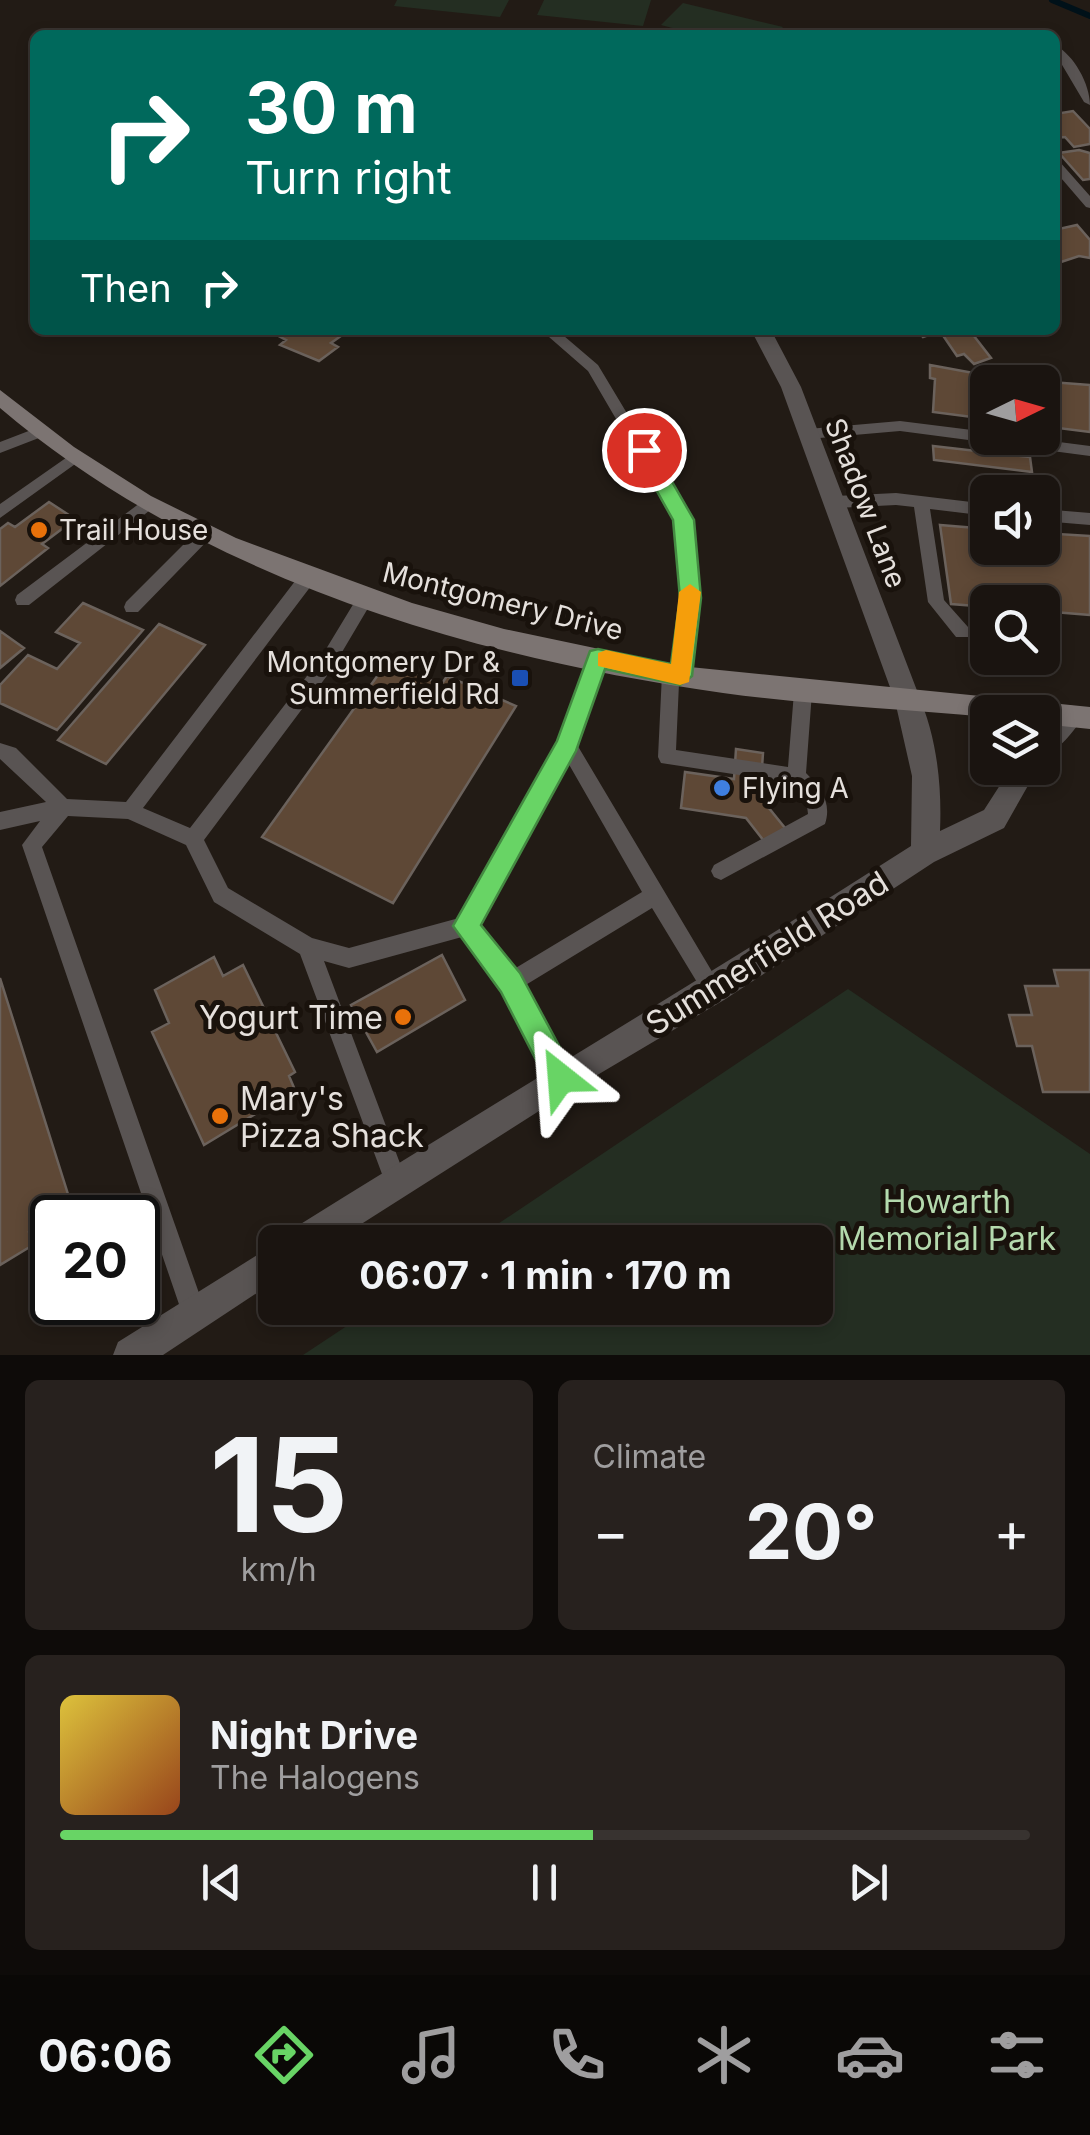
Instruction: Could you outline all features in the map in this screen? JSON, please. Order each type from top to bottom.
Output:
[{"type":"main road","name":"Montgomery Drive","points":[[0,397],[72,458],[148,503],[308,577],[399,610],[676,675],[803,692],[970,706]]},
{"type":"street","name":"Shadow Lane","points":[[763,335],[836,502],[908,701]]},
{"type":"street","points":[[908,701],[928,781],[931,811],[924,853]]},
{"type":"street","points":[[1060,732],[1080,717]]},
{"type":"street","name":"Summerfield Road","points":[[329,1225],[561,1078],[713,990],[924,853],[994,819],[1015,785]]},
{"type":"street","points":[[131,1355],[258,1272]]},
{"type":"lane","points":[[1060,51],[1066,55],[1075,82],[1090,102]]},
{"type":"lane","points":[[1060,170],[1090,204]]},
{"type":"lane","points":[[554,335],[593,368],[683,520],[690,598],[667,757],[797,776],[815,794],[818,818],[721,871]]},
{"type":"lane","points":[[808,434],[900,426],[1090,451]]},
{"type":"lane","points":[[0,448],[38,432]]},
{"type":"lane","points":[[0,512],[72,458]]},
{"type":"lane","points":[[836,502],[883,498],[970,508]]},
{"type":"lane","points":[[22,600],[148,503]]},
{"type":"lane","points":[[922,504],[936,602],[962,632]]},
{"type":"lane","points":[[1060,516],[1090,519]]},
{"type":"lane","points":[[132,607],[206,532]]},
{"type":"lane","points":[[130,811],[308,577]]},
{"type":"lane","points":[[193,839],[326,664],[366,598]]},
{"type":"lane","points":[[0,820],[63,807],[130,811],[193,839],[220,895],[308,947],[348,958],[466,926],[568,744],[598,658]]},
{"type":"lane","points":[[797,776],[803,692]]},
{"type":"lane","points":[[568,744],[713,990]]},
{"type":"lane","points":[[0,751],[10,754],[63,807]]},
{"type":"lane","points":[[63,807],[32,845],[194,1313]]},
{"type":"lane","points":[[510,982],[656,895]]},
{"type":"lane","points":[[466,926],[510,982],[561,1078]]},
{"type":"lane","points":[[308,947],[396,1182]]},
{"type":"green space","points":[[397,0],[509,0],[500,17],[394,6]]},
{"type":"green space","points":[[544,0],[651,0],[643,26],[537,15]]},
{"type":"green space","points":[[683,3],[783,27],[680,30],[661,25]]},
{"type":"green space","name":"Howarth Memorial Park","points":[[848,989],[1090,1154],[1090,1355],[303,1355],[348,1325],[833,1325],[833,1225],[496,1225]]},
{"type":"building","points":[[1073,111],[1090,129],[1090,144],[1074,147],[1065,137],[1060,138],[1060,113]]},
{"type":"building","points":[[1060,153],[1090,153],[1090,179],[1083,180]]},
{"type":"building","points":[[1077,225],[1090,240],[1090,258],[1079,256],[1060,262],[1060,229]]},
{"type":"building","points":[[276,335],[341,336],[331,343],[338,347],[319,361],[280,345],[286,340]]},
{"type":"building","points":[[943,335],[976,335],[991,358],[974,364],[964,354],[957,356]]},
{"type":"building","points":[[930,365],[970,372],[970,417],[933,412],[935,379],[930,378]]},
{"type":"building","points":[[1060,383],[1090,385],[1090,432],[1060,428]]},
{"type":"building","points":[[933,446],[970,450],[970,455],[1030,457],[1032,472],[934,460]]},
{"type":"building","points":[[49,502],[75,519],[42,544],[48,548],[0,586],[0,529],[8,523],[15,527]]},
{"type":"building","points":[[940,525],[970,528],[970,565],[1060,565],[1060,534],[1090,536],[1090,615],[1060,612],[1060,585],[970,585],[970,606],[951,604]]},
{"type":"building","points":[[83,603],[143,630],[57,730],[0,703],[0,685],[28,655],[57,669],[80,643],[56,632]]},
{"type":"building","points":[[159,624],[205,645],[106,764],[58,740]]},
{"type":"building","points":[[0,631],[24,648],[0,668]]},
{"type":"building","points":[[388,661],[441,685],[447,676],[516,706],[393,903],[262,837]]},
{"type":"building","name":"Flying A","points":[[736,749],[763,753],[760,797],[785,828],[764,841],[746,818],[681,808],[685,772],[734,779]]},
{"type":"building","points":[[442,955],[465,1000],[377,1052],[351,1005]]},
{"type":"building","points":[[214,957],[223,976],[243,965],[295,1072],[289,1076],[295,1090],[204,1145],[152,1032],[169,1023],[155,990]]},
{"type":"building","points":[[1054,970],[1090,970],[1090,1092],[1043,1092],[1032,1046],[1017,1046],[1009,1015],[1032,1015],[1025,986],[1058,986]]},
{"type":"building","points":[[0,978],[68,1195],[30,1195],[30,1247],[0,1265]]},
{"type":"waterway","points":[[1052,0],[1090,16]]},
{"type":"slow traffic","points":[[606,660],[680,676],[690,592]]},
{"type":"place","name":"Trail House","points":[[39,530]]},
{"type":"place","name":"Montgomery Dr & Summerfield Rd","points":[[520,678]]},
{"type":"place","name":"Flying A","points":[[722,788]]},
{"type":"place","name":"Yogurt Time","points":[[403,1017]]},
{"type":"place","name":"Mary's Pizza Shack","points":[[220,1116]]},
{"type":"route","points":[[561,1078],[510,982],[466,926],[568,744],[598,658],[680,676],[690,598],[683,520],[644,450]]}]
